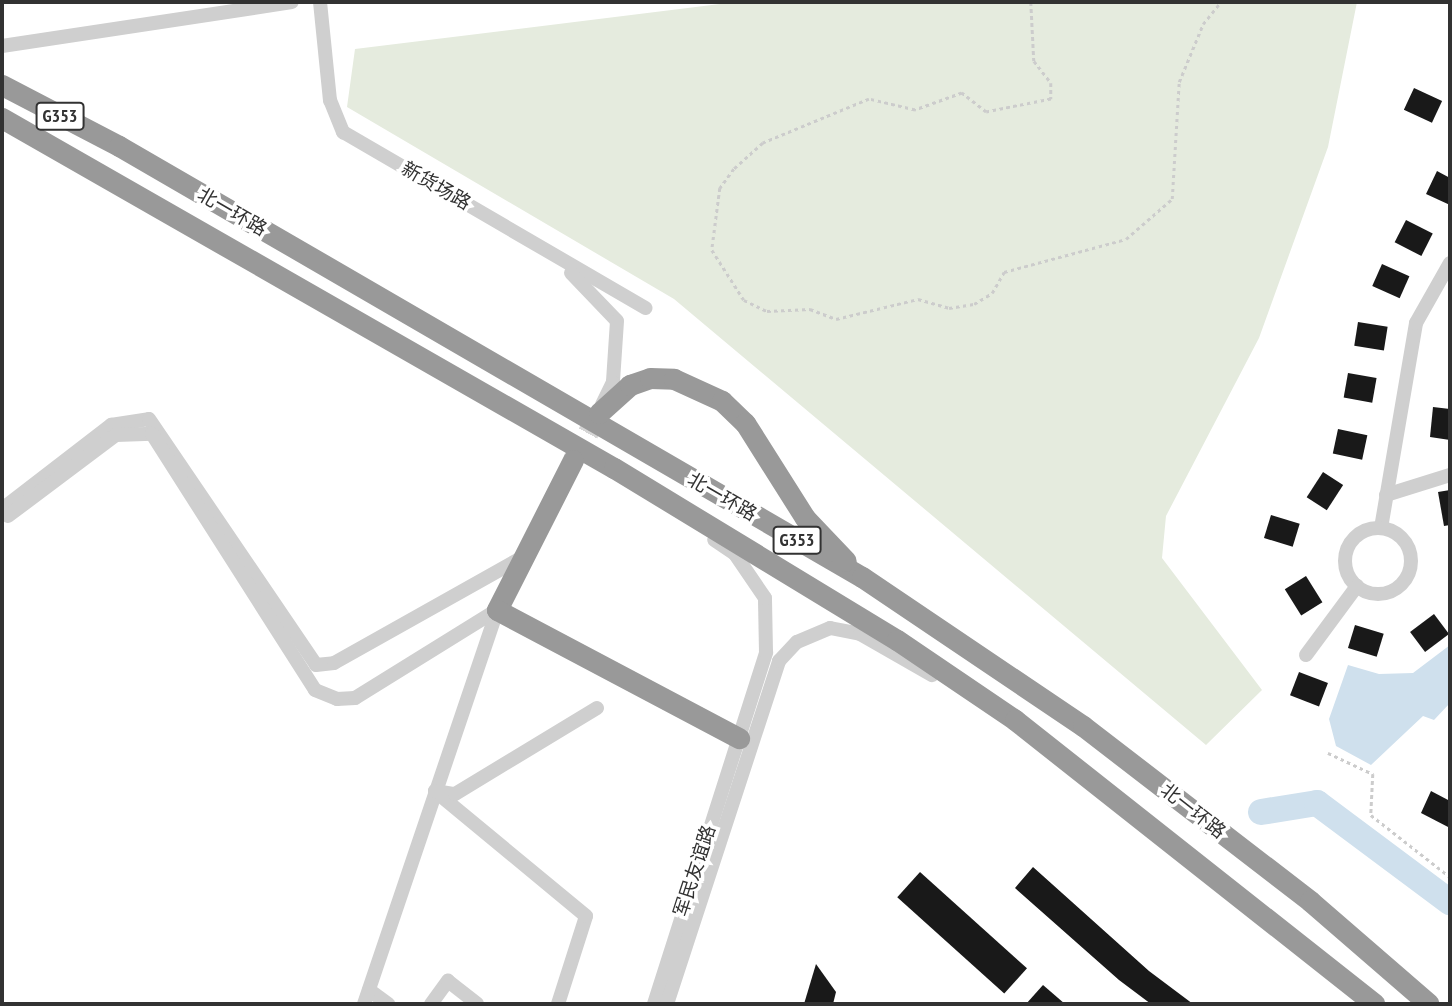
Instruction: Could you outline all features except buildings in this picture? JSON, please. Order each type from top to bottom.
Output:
[{"type":"highway","name":"北一环路","points":[[2,85],[119,146],[862,577],[1083,726],[1310,901],[1429,1004]]},
{"type":"highway","name":"北一环路","points":[[2,118],[101,172],[614,468],[803,581],[1015,720],[1374,1004]]},
{"type":"highway","points":[[599,413],[630,385],[650,378],[674,379],[722,401],[745,423],[805,518],[862,577]]},
{"type":"highway","points":[[573,460],[497,610],[745,742]]},
{"type":"street","points":[[2,46],[292,2]]},
{"type":"street","name":"新货场路","points":[[320,2],[330,100],[343,132],[645,308]]},
{"type":"street","points":[[510,229],[596,293],[617,321],[613,382],[599,413]]},
{"type":"street","points":[[1381,528],[1416,323],[1450,263]]},
{"type":"street","points":[[497,610],[355,698],[337,699],[315,690],[152,434],[116,435],[8,517],[2,510],[111,425],[149,419],[316,665],[334,663],[525,555]]},
{"type":"street","points":[[614,468],[734,554],[765,598],[766,652],[745,742]]},
{"type":"street","points":[[1386,495],[1450,475]]},
{"type":"street","points":[[1381,528],[1409,548],[1410,572],[1389,593],[1357,586],[1346,568],[1348,549],[1359,534],[1381,528]]},
{"type":"street","points":[[1306,655],[1357,586]]},
{"type":"street","points":[[364,1004],[497,610]]},
{"type":"street","points":[[745,742],[779,661],[797,642],[830,628],[860,634],[1015,720]]},
{"type":"street","points":[[435,792],[456,794],[597,708]]},
{"type":"street","name":"军民友谊路","points":[[654,1004],[745,742]]},
{"type":"street","name":"军民友谊路","points":[[667,1004],[745,742]]},
{"type":"street","points":[[435,792],[586,916],[558,1004]]},
{"type":"street","points":[[431,1004],[448,981],[477,1004]]},
{"type":"street","points":[[369,990],[388,1004]]},
{"type":"path","points":[[1031,2],[1034,61],[1051,83],[1051,99],[986,112],[962,93],[915,110],[869,99],[764,143],[734,169],[720,188],[712,250],[744,300],[767,311],[810,309],[836,319],[918,299],[949,308],[992,293],[1004,272],[1126,239],[1172,199],[1180,82],[1203,24],[1221,2]]},
{"type":"path","points":[[1328,753],[1373,774],[1371,816],[1450,877]]},
{"type":"shaded area","points":[[736,2],[1357,2],[1328,147],[1259,338],[1166,516],[1162,558],[1262,690],[1206,745],[674,299],[347,107],[355,49]]},
{"type":"water","points":[[1450,645],[1450,703],[1434,720],[1423,716],[1371,765],[1336,746],[1329,719],[1348,665],[1379,674],[1413,673]]},
{"type":"waterway","points":[[1261,812],[1317,803],[1450,902]]},
{"type":"tunnel","points":[[573,460],[599,413]]}]
